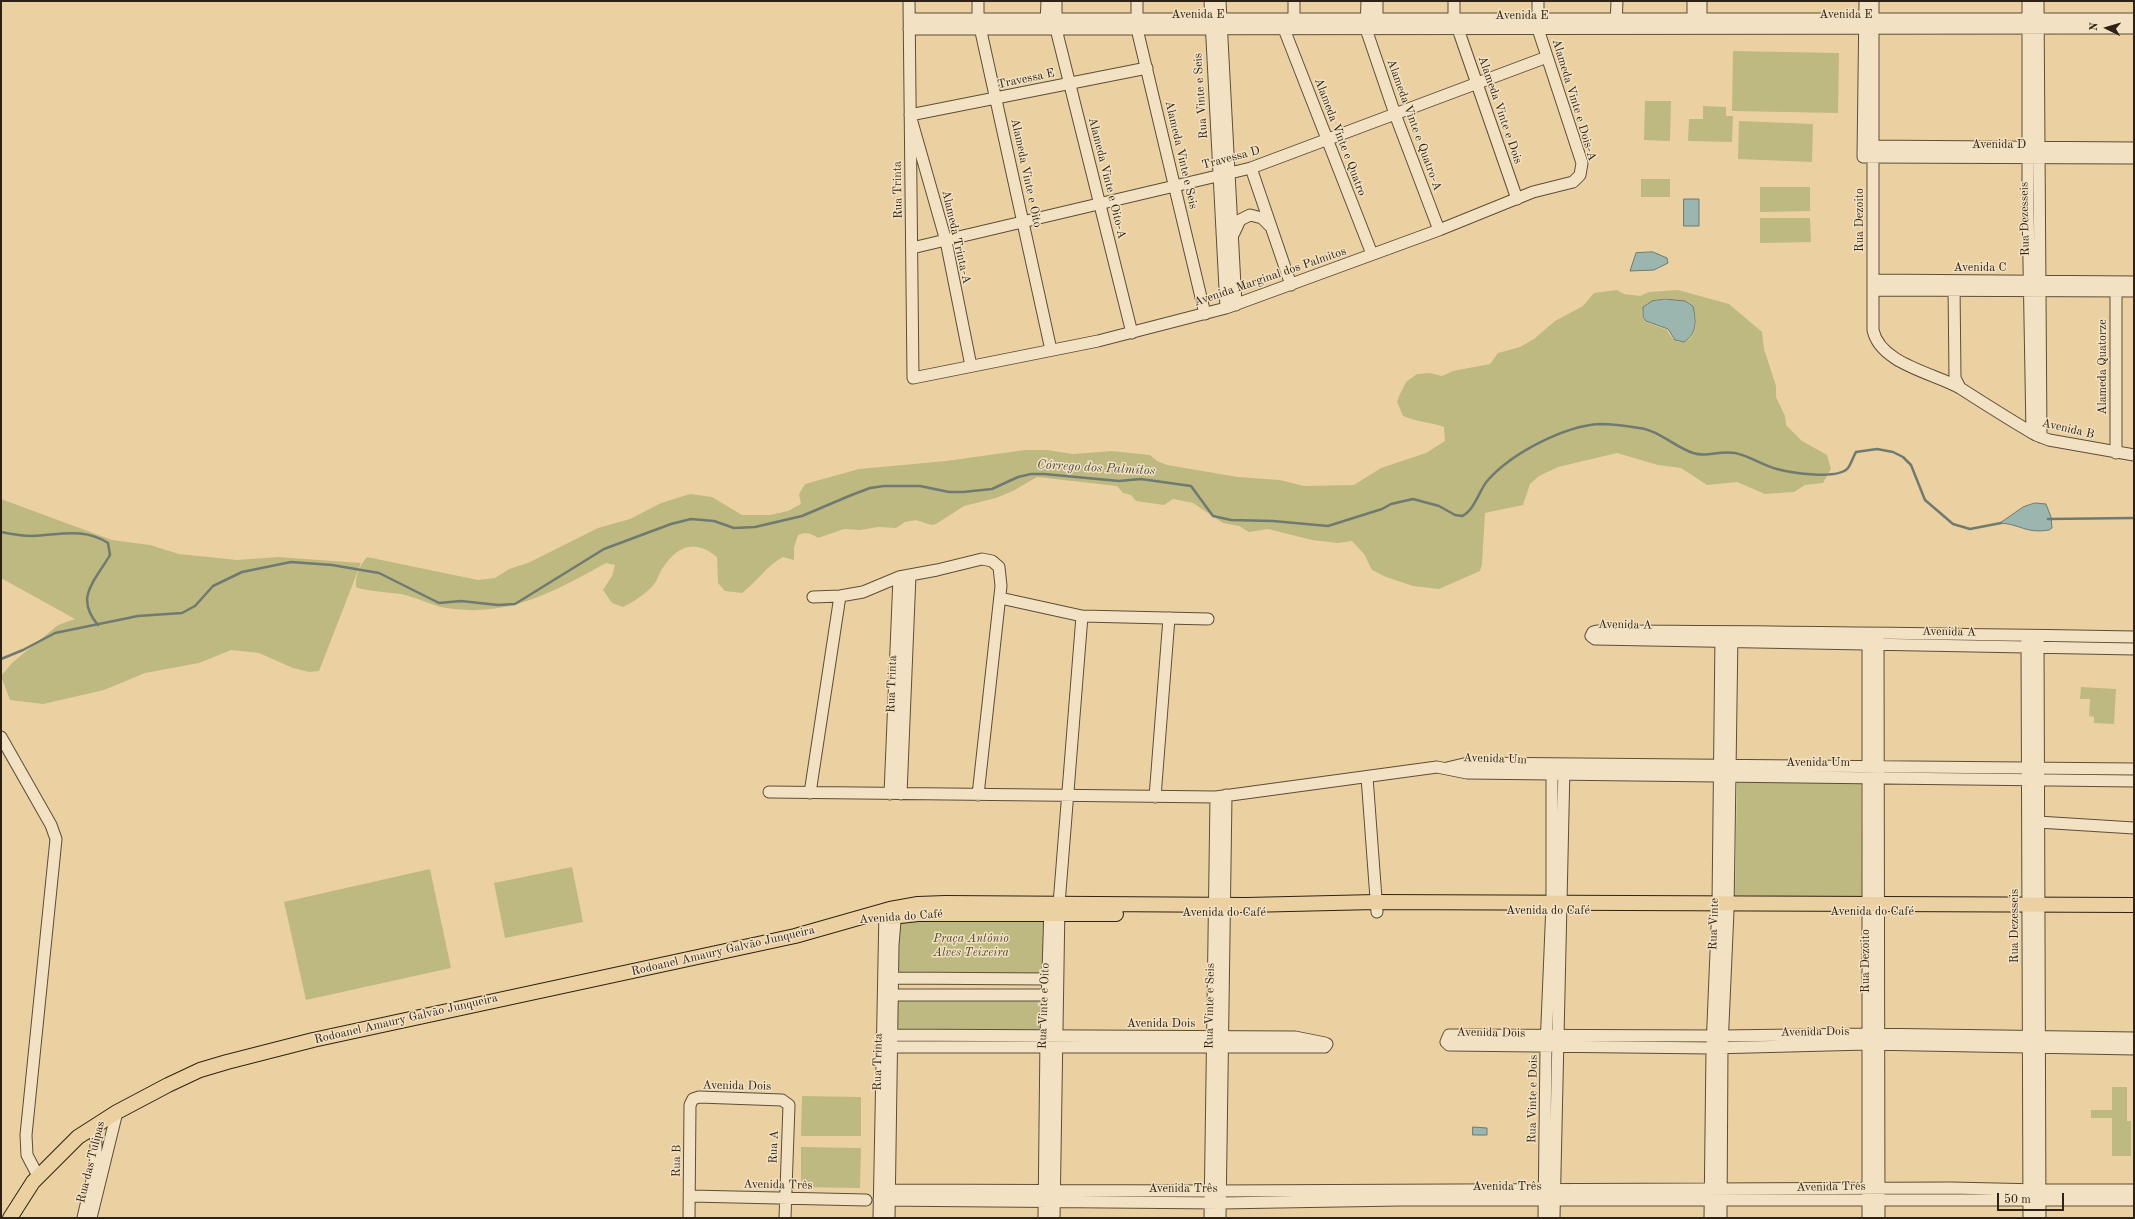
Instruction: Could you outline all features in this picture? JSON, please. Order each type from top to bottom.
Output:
[{"type":"main road","name":"Avenida do Café","points":[[853,920],[890,913],[918,914],[1054,909],[1377,907],[2033,908],[2134,905]]},
{"type":"main road","name":"Avenida do Café","points":[[2033,908],[2134,913]]},
{"type":"main road","name":"Rodoanel Amaury Galvão Junqueira","points":[[10,1218],[18,1202],[38,1176],[78,1137],[117,1112],[200,1070],[328,1037],[700,957],[853,920]]},
{"type":"street","name":"Rua Trinta","points":[[909,1],[913,378]]},
{"type":"street","name":"Alameda Vinte e Oito","points":[[978,1],[979,23],[1051,350]]},
{"type":"street","points":[[1047,1],[1051,24]]},
{"type":"street","points":[[1051,24],[1056,1]]},
{"type":"street","name":"Alameda Vinte e Seis","points":[[1137,1],[1137,24],[1146,68],[1205,314]]},
{"type":"street","name":"Rua Vinte e Seis","points":[[1210,1],[1215,23],[1231,306]]},
{"type":"street","name":"Rua Vinte e Seis","points":[[1215,23],[1220,1]]},
{"type":"street","points":[[1294,1],[1294,18]]},
{"type":"street","points":[[1367,1],[1372,23]]},
{"type":"street","points":[[1372,23],[1377,1]]},
{"type":"street","points":[[1454,1],[1454,18]]},
{"type":"street","points":[[1531,1],[1535,23]]},
{"type":"street","points":[[1535,23],[1538,1]]},
{"type":"street","points":[[1616,23],[1617,1]]},
{"type":"street","points":[[1693,1],[1697,23]]},
{"type":"street","points":[[1697,23],[1701,1]]},
{"type":"street","name":"Rua Dezoito","points":[[1865,1],[1869,23]]},
{"type":"street","name":"Rua Dezoito","points":[[1873,1],[1869,23],[1868,152],[1873,285],[1873,330],[1878,344],[1901,361],[1960,388]]},
{"type":"street","name":"Rua Dezesseis","points":[[2028,1],[2033,24],[2036,435]]},
{"type":"street","name":"Rua Dezesseis","points":[[2033,24],[2038,1]]},
{"type":"street","name":"Avenida E","points":[[909,24],[1215,23],[1294,18],[1458,29],[1535,23]]},
{"type":"street","name":"Avenida E","points":[[1215,23],[1284,29],[1454,18],[1535,23],[2033,24],[2134,28]]},
{"type":"street","name":"Avenida E","points":[[1697,23],[1820,18],[1869,23]]},
{"type":"street","name":"Avenida E","points":[[2033,24],[2134,19]]},
{"type":"street","name":"Alameda Vinte e Quatro-A","points":[[1372,23],[1395,114],[1439,230]]},
{"type":"street","name":"Alameda Vinte e Dois-A","points":[[1535,23],[1582,163],[1578,178]]},
{"type":"street","name":"Alameda Vinte e Oito-A","points":[[1051,24],[1070,83],[1132,333]]},
{"type":"street","name":"Alameda Vinte e Quatro","points":[[1284,29],[1372,254]]},
{"type":"street","name":"Alameda Vinte e Dois","points":[[1458,29],[1517,199]]},
{"type":"street","name":"Travessa D","points":[[912,248],[1251,168],[1547,57]]},
{"type":"street","name":"Travessa E","points":[[910,115],[1146,68]]},
{"type":"street","name":"Alameda Trinta-A","points":[[910,115],[946,241],[971,366]]},
{"type":"street","name":"Avenida D","points":[[2033,153],[2134,148]]},
{"type":"street","name":"Avenida D","points":[[1868,152],[2033,153],[2134,158]]},
{"type":"street","points":[[1251,168],[1291,285]]},
{"type":"street","name":"Rua Vinte e Seis","points":[[1224,175],[1234,250],[1231,306]]},
{"type":"street","name":"Avenida Marginal dos Palmitos","points":[[913,378],[1132,333],[1205,314],[1291,285],[1541,190],[1573,182],[1578,178]]},
{"type":"street","points":[[1234,250],[1234,232],[1237,223],[1243,217],[1250,215],[1258,216],[1266,221],[1272,230]]},
{"type":"street","name":"Avenida C","points":[[1873,285],[2116,286],[2134,282]]},
{"type":"street","points":[[1954,286],[1955,378],[1960,388]]},
{"type":"street","name":"Avenida C","points":[[2116,286],[2134,291]]},
{"type":"street","name":"Alameda Quatorze","points":[[2116,286],[2116,453]]},
{"type":"street","name":"Avenida B","points":[[1960,388],[2036,435],[2116,453],[2134,455]]},
{"type":"street","points":[[813,597],[840,596],[867,591],[905,576],[979,559],[987,559],[994,562],[1000,570],[1000,598],[978,795]]},
{"type":"street","name":"Rua Trinta","points":[[895,794],[905,576]]},
{"type":"street","points":[[810,793],[840,596]]},
{"type":"street","points":[[1000,598],[1082,616],[1208,619]]},
{"type":"street","name":"Rua Vinte e Oito","points":[[1051,1036],[1047,995],[1048,979],[1054,909],[1068,796],[1082,616]]},
{"type":"street","points":[[1156,797],[1169,618]]},
{"type":"street","name":"Avenida A","points":[[1727,636],[1595,639],[1591,636],[1593,632],[1597,631],[1727,636],[1873,638],[2032,635],[2134,636]]},
{"type":"street","name":"Rua Dezesseis","points":[[2032,635],[2035,1195],[2040,1218]]},
{"type":"street","name":"Rua Vinte","points":[[1721,1218],[1716,1201],[1716,1189],[1718,1042],[1723,908],[1727,636]]},
{"type":"street","name":"Rua Dezoito","points":[[1868,1218],[1873,1194],[1873,638]]},
{"type":"street","name":"Avenida A","points":[[1873,638],[2032,647],[2134,649]]},
{"type":"street","points":[[1,737],[51,825],[56,839],[26,1135],[27,1155],[38,1176]]},
{"type":"street","name":"Avenida Um","points":[[769,792],[1156,797],[1221,796],[1437,767],[1461,772],[1476,768],[1873,771],[2033,774],[2134,781]]},
{"type":"street","name":"Rua Vinte e Dois","points":[[1552,769],[1557,907]]},
{"type":"street","name":"Rua Vinte e Dois","points":[[1554,1218],[1550,1195],[1552,1042],[1564,769]]},
{"type":"street","name":"Avenida Um","points":[[2033,774],[2134,770]]},
{"type":"street","name":"Rua Dezesseis","points":[[2033,774],[2038,822],[2033,908]]},
{"type":"street","points":[[1367,777],[1377,907]]},
{"type":"street","name":"Rua Vinte e Seis","points":[[1210,1218],[1215,1197],[1221,796]]},
{"type":"street","points":[[2038,822],[2134,828]]},
{"type":"street","name":"Rua Vinte e Oito","points":[[1044,1218],[1049,1202],[1054,909]]},
{"type":"street","name":"Rua Trinta","points":[[879,1218],[884,1195],[886,1047],[893,978],[890,913]]},
{"type":"street","name":"Rua Trinta","points":[[887,1035],[890,913]]},
{"type":"street","points":[[893,978],[1048,979]]},
{"type":"street","points":[[892,995],[1047,995]]},
{"type":"street","name":"Avenida Dois","points":[[886,1047],[1051,1048],[1217,1042],[1300,1038],[1328,1044],[1325,1047],[1217,1042],[1051,1036],[887,1035]]},
{"type":"street","name":"Avenida Dois","points":[[1552,1042],[1449,1035],[1446,1038],[1449,1045],[1552,1042],[1718,1042],[1873,1039],[2033,1042],[2134,1049]]},
{"type":"street","name":"Avenida Dois","points":[[2033,1042],[2134,1038]]},
{"type":"street","name":"Avenida Dois","points":[[690,1105],[693,1099],[698,1097],[782,1100],[786,1102]]},
{"type":"street","name":"Rua A","points":[[785,1218],[789,1105],[786,1102]]},
{"type":"street","name":"Rua B","points":[[689,1218],[690,1105]]},
{"type":"street","name":"Rua das Tulipas","points":[[91,1218],[117,1112]]},
{"type":"street","name":"Rua das Tulipas","points":[[83,1218],[98,1151],[97,1139],[93,1127]]},
{"type":"street","name":"Avenida Três","points":[[884,1195],[1049,1191],[1215,1197],[1400,1200],[1716,1189],[1873,1194],[2035,1195],[2134,1200]]},
{"type":"street","name":"Avenida Três","points":[[2035,1195],[2134,1190]]},
{"type":"street","name":"Rua Dezoito","points":[[1873,1194],[1879,1218]]},
{"type":"street","name":"Avenida Três","points":[[1550,1195],[1716,1201],[1873,1194]]},
{"type":"street","name":"Rua Trinta","points":[[884,1195],[889,1218]]},
{"type":"street","name":"Avenida Três","points":[[884,1195],[1049,1202],[1215,1197]]},
{"type":"street","name":"Rua Vinte e Dois","points":[[1544,1218],[1550,1195]]},
{"type":"street","name":"Rua Dezesseis","points":[[2029,1218],[2035,1195]]},
{"type":"street","name":"Avenida Três","points":[[690,1196],[866,1200]]},
{"type":"street","name":"Rua Vinte e Seis","points":[[1215,1197],[1220,1218]]},
{"type":"street","name":"Rua Vinte","points":[[1710,1218],[1716,1201]]},
{"type":"street","name":"Rua Vinte e Oito","points":[[1049,1202],[1054,1218]]},
{"type":"green space","points":[[1733,51],[1839,53],[1838,113],[1732,111]]},
{"type":"green space","points":[[1645,101],[1671,101],[1670,141],[1644,140]]},
{"type":"green space","points":[[1703,106],[1726,107],[1726,116],[1733,116],[1732,142],[1688,141],[1689,119],[1703,119]]},
{"type":"green space","points":[[1739,121],[1813,124],[1812,162],[1738,159]]},
{"type":"green space","points":[[1641,179],[1670,179],[1670,197],[1641,197]]},
{"type":"green space","points":[[1760,187],[1810,187],[1810,211],[1760,212]]},
{"type":"green space","points":[[1760,218],[1810,218],[1811,242],[1760,243]]},
{"type":"green space","points":[[1617,290],[1624,294],[1640,296],[1649,292],[1678,290],[1729,304],[1762,332],[1764,349],[1776,386],[1776,397],[1785,416],[1786,425],[1802,441],[1827,455],[1831,469],[1823,483],[1805,485],[1794,492],[1765,494],[1737,482],[1707,485],[1681,468],[1658,465],[1617,453],[1558,467],[1539,476],[1530,484],[1523,505],[1485,513],[1482,564],[1480,571],[1439,589],[1413,586],[1386,577],[1372,570],[1364,554],[1352,541],[1338,543],[1312,540],[1268,529],[1249,532],[1239,526],[1223,523],[1193,503],[1173,499],[1164,505],[1136,501],[1131,495],[1123,493],[1117,486],[1037,477],[1013,491],[996,498],[964,506],[936,524],[931,525],[916,520],[905,522],[896,528],[878,527],[860,530],[844,529],[818,538],[808,534],[798,535],[794,548],[794,560],[783,557],[777,560],[742,593],[725,591],[718,583],[717,557],[709,551],[693,546],[686,547],[674,555],[662,569],[652,587],[623,607],[612,603],[603,590],[612,576],[615,565],[606,563],[550,592],[531,600],[511,606],[491,609],[470,610],[447,608],[401,594],[356,587],[358,571],[367,557],[478,580],[495,578],[509,569],[528,563],[598,528],[630,519],[661,503],[690,494],[712,497],[742,515],[770,515],[788,511],[801,504],[799,494],[805,484],[859,469],[946,461],[1025,450],[1047,450],[1073,454],[1112,451],[1150,455],[1157,461],[1167,465],[1238,477],[1280,480],[1304,486],[1354,485],[1381,468],[1426,453],[1445,441],[1444,427],[1413,420],[1403,416],[1397,402],[1406,382],[1417,374],[1430,373],[1442,376],[1453,371],[1490,364],[1498,353],[1520,347],[1534,339],[1555,321],[1583,306],[1594,293]],"holes":[[[1665,298],[1686,301],[1693,305],[1696,321],[1693,334],[1686,341],[1676,341],[1671,337],[1667,330],[1646,322],[1642,317],[1643,308],[1652,301]]]},
{"type":"green space","points":[[1,499],[112,540],[150,545],[179,554],[237,560],[278,557],[361,563],[319,671],[309,672],[293,668],[259,653],[231,650],[199,663],[145,673],[104,690],[43,704],[10,700],[1,676],[13,662],[58,625],[75,619],[1,578]]},
{"type":"green space","points":[[2081,687],[2116,689],[2114,724],[2094,723],[2094,717],[2089,716],[2090,699],[2080,699]]},
{"type":"green space","points":[[1737,781],[1861,781],[1862,898],[1735,895]]},
{"type":"green space","points":[[572,867],[583,922],[505,938],[494,883]]},
{"type":"green space","points":[[430,869],[451,968],[306,1000],[284,902]]},
{"type":"green space","name":"Praça Antônio Alves Teixeira","points":[[1049,914],[1048,979],[893,978],[895,916]]},
{"type":"green space","name":"Praça Antônio Alves Teixeira","points":[[892,995],[1047,995],[1046,1036],[892,1035]]},
{"type":"green space","points":[[2112,1087],[2127,1087],[2127,1121],[2131,1121],[2131,1156],[2112,1156],[2112,1118],[2091,1118],[2091,1110],[2112,1110]]},
{"type":"green space","points":[[802,1096],[861,1097],[861,1136],[801,1136]]},
{"type":"green space","points":[[801,1147],[861,1148],[860,1188],[801,1187]]},
{"type":"water","points":[[1684,199],[1699,199],[1699,226],[1684,226]]},
{"type":"water","points":[[1653,252],[1667,258],[1668,263],[1654,270],[1630,271],[1636,253]]},
{"type":"water","points":[[1665,299],[1685,301],[1693,306],[1695,316],[1694,330],[1692,335],[1684,342],[1675,340],[1668,329],[1646,321],[1643,317],[1643,307],[1652,301]]},
{"type":"water","points":[[2035,503],[2046,504],[2051,517],[2052,528],[2049,530],[2034,531],[2000,523],[2023,507]]},
{"type":"water","points":[[1473,1127],[1487,1128],[1487,1135],[1473,1135]]},
{"type":"waterway","name":"Córrego dos Palmitos","points":[[1,659],[23,650],[55,633],[138,616],[182,613],[195,606],[213,586],[242,572],[291,562],[332,565],[379,573],[439,603],[461,601],[498,605],[515,604],[604,549],[671,524],[691,519],[714,521],[734,528],[755,527],[802,516],[870,488],[884,486],[920,486],[949,492],[963,492],[992,489],[1018,477],[1031,474],[1119,481],[1141,479],[1191,486],[1213,516],[1231,520],[1273,521],[1328,526],[1382,509],[1391,504],[1413,499],[1439,506],[1455,515],[1462,516],[1474,505],[1488,480],[1498,470],[1524,451],[1555,435],[1586,426],[1600,424],[1646,429],[1693,453],[1704,455],[1723,452],[1735,453],[1777,469],[1803,474],[1825,475],[1843,472],[1850,465],[1856,452],[1877,449],[1893,452],[1903,457],[1911,465],[1925,500],[1953,524],[1970,529],[2001,523]]},
{"type":"waterway","name":"Córrego dos Palmitos","points":[[2048,519],[2134,518]]},
{"type":"waterway","points":[[1,532],[32,536],[81,533],[99,538],[108,543],[110,555],[93,581],[87,597],[91,615],[98,625]]}]
